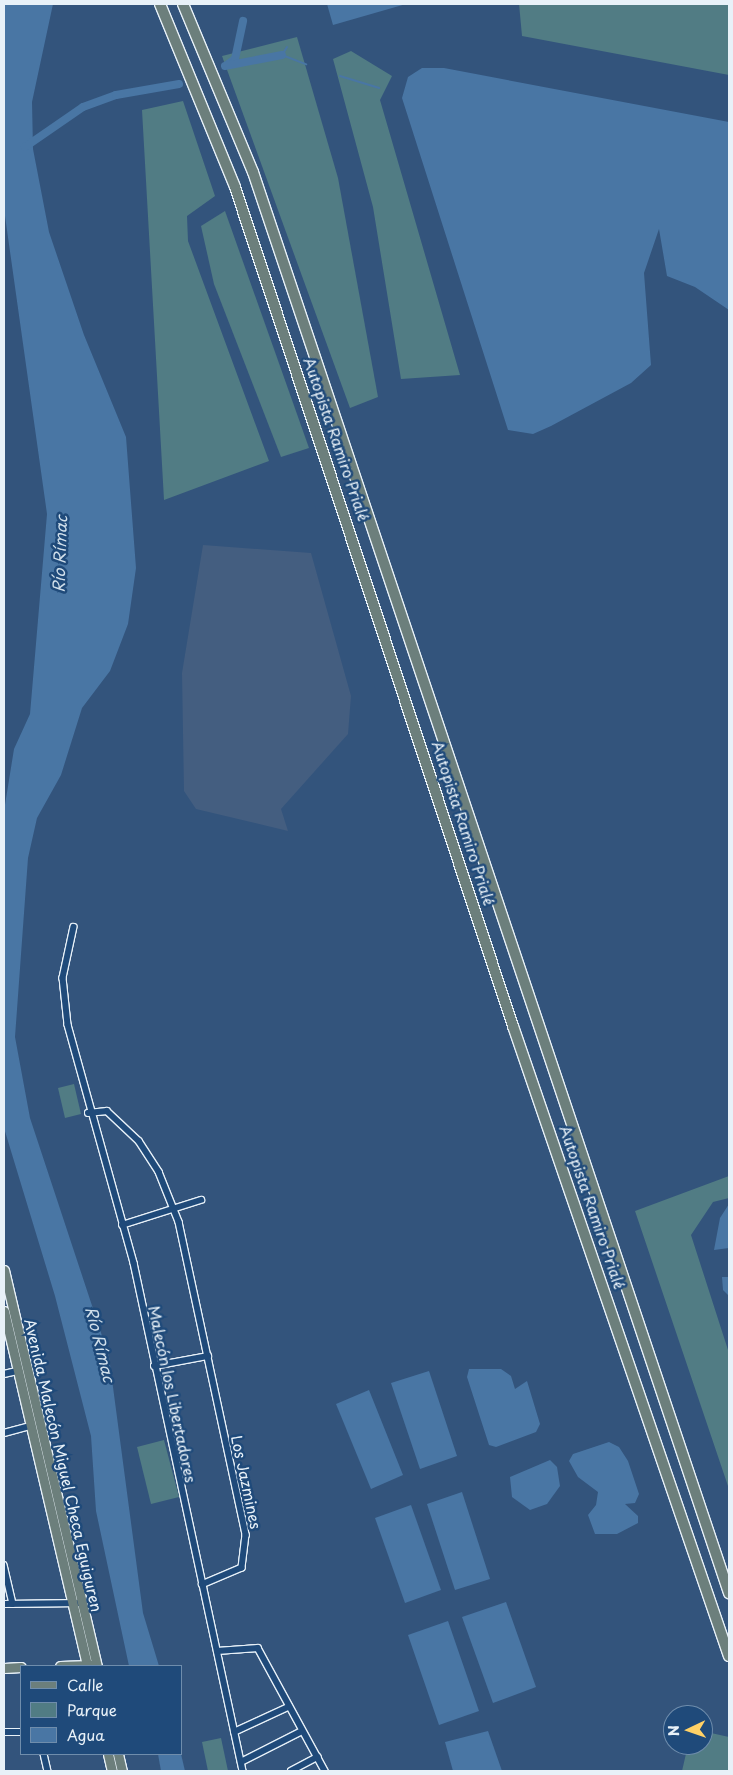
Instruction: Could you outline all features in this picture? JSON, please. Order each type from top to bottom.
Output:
[{"type":"highway","name":"Autopista Ramiro Prialé","points":[[160,4],[235,187],[513,1026],[729,1656]]},
{"type":"highway","name":"Autopista Ramiro Prialé","points":[[183,4],[253,172],[729,1593]]},
{"type":"main road","name":"Avenida Malecón Miguel Checa Eguiguren","points":[[4,1270],[82,1603],[92,1665]]},
{"type":"main road","name":"Avenida Malecón Miguel Checa Eguiguren","points":[[4,1314],[71,1603],[92,1665]]},
{"type":"main road","points":[[4,1668],[20,1668]]},
{"type":"main road","points":[[108,1755],[112,1771]]},
{"type":"main road","points":[[118,1755],[122,1771]]},
{"type":"street","name":"Malecón los Libertadores","points":[[74,927],[63,978],[68,1025],[88,1112],[122,1225],[243,1771]]},
{"type":"street","name":"Los Jazmines","points":[[88,1112],[106,1111],[139,1140],[159,1172],[174,1209],[208,1356],[247,1548],[245,1564],[237,1574],[202,1584]]},
{"type":"street","points":[[122,1225],[200,1200]]},
{"type":"street","points":[[4,1314],[14,1313]]},
{"type":"street","points":[[154,1366],[208,1356]]},
{"type":"street","points":[[4,1374],[17,1371]]},
{"type":"street","points":[[4,1433],[30,1426]]},
{"type":"street","points":[[4,1565],[13,1604]]},
{"type":"street","points":[[4,1604],[82,1603]]},
{"type":"street","points":[[216,1651],[258,1648],[288,1707],[325,1771]]},
{"type":"street","points":[[234,1732],[288,1707]]},
{"type":"street","points":[[241,1762],[302,1731]]},
{"type":"street","points":[[4,1732],[20,1732]]},
{"type":"street","points":[[44,1755],[48,1771]]},
{"type":"street","points":[[291,1771],[317,1757]]},
{"type":"shaded area","points":[[203,545],[311,553],[351,696],[348,734],[281,809],[288,831],[196,809],[184,791],[182,673]]},
{"type":"green space","points":[[519,4],[729,4],[729,75],[522,36]]},
{"type":"green space","points":[[297,37],[338,178],[378,397],[350,408],[222,56]]},
{"type":"green space","points":[[351,51],[392,76],[380,100],[460,375],[401,379],[373,207],[333,59]]},
{"type":"green space","points":[[183,101],[215,196],[187,216],[188,241],[269,461],[164,500],[142,110]]},
{"type":"green space","points":[[225,211],[309,448],[281,457],[214,284],[201,226]]},
{"type":"green space","points":[[74,1084],[81,1114],[65,1118],[58,1088]]},
{"type":"green space","points":[[729,1176],[729,1198],[713,1202],[691,1235],[729,1353],[729,1489],[635,1211]]},
{"type":"green space","points":[[164,1440],[179,1497],[151,1504],[137,1447]]},
{"type":"green space","points":[[713,1733],[729,1737],[729,1771],[682,1771],[686,1755],[713,1755]]},
{"type":"green space","points":[[221,1738],[228,1771],[208,1771],[202,1742]]},
{"type":"water","name":"Río Rímac","points":[[4,4],[53,4],[32,102],[33,149],[49,232],[84,335],[126,437],[136,568],[128,624],[110,671],[82,708],[61,775],[37,818],[28,858],[15,1037],[30,1118],[109,1357],[143,1613],[159,1665],[129,1665],[96,1511],[91,1436],[55,1296],[4,1128],[4,811],[14,749],[30,714],[47,514],[5,216]]},
{"type":"water","points":[[327,4],[406,4],[333,25]]},
{"type":"water","points":[[422,68],[444,68],[729,122],[729,310],[695,287],[667,276],[659,229],[644,273],[651,365],[631,383],[551,426],[533,434],[508,430],[402,98],[408,77]]},
{"type":"water","points":[[729,1204],[729,1248],[714,1250],[720,1218]]},
{"type":"water","points":[[722,1277],[729,1277],[729,1296],[723,1290]]},
{"type":"water","points":[[469,1369],[501,1369],[511,1376],[515,1389],[527,1381],[540,1424],[536,1432],[496,1447],[489,1445],[467,1377]]},
{"type":"water","points":[[429,1371],[457,1456],[420,1469],[391,1383]]},
{"type":"water","points":[[369,1390],[403,1475],[371,1489],[336,1404]]},
{"type":"water","points":[[609,1442],[619,1447],[628,1461],[639,1494],[635,1503],[625,1504],[638,1516],[638,1523],[617,1534],[595,1534],[588,1515],[596,1505],[598,1492],[578,1477],[569,1461],[573,1454]]},
{"type":"water","points":[[550,1460],[557,1467],[560,1486],[547,1504],[530,1510],[512,1497],[510,1477]]},
{"type":"water","points":[[462,1492],[490,1579],[455,1590],[427,1504]]},
{"type":"water","points":[[411,1505],[441,1590],[405,1603],[375,1518]]},
{"type":"water","points":[[506,1602],[536,1687],[493,1703],[462,1617]]},
{"type":"water","points":[[448,1621],[479,1711],[439,1725],[408,1635]]},
{"type":"water","points":[[488,1731],[502,1771],[453,1771],[445,1742]]},
{"type":"water","points":[[158,1755],[181,1755],[185,1771],[161,1771]]},
{"type":"waterway","points":[[227,65],[235,59],[243,21]]},
{"type":"waterway","points":[[287,47],[282,55],[306,64]]},
{"type":"waterway","points":[[225,66],[282,55]]},
{"type":"waterway","points":[[340,76],[379,88]]},
{"type":"waterway","points":[[25,147],[83,107],[116,95],[179,84]]}]
